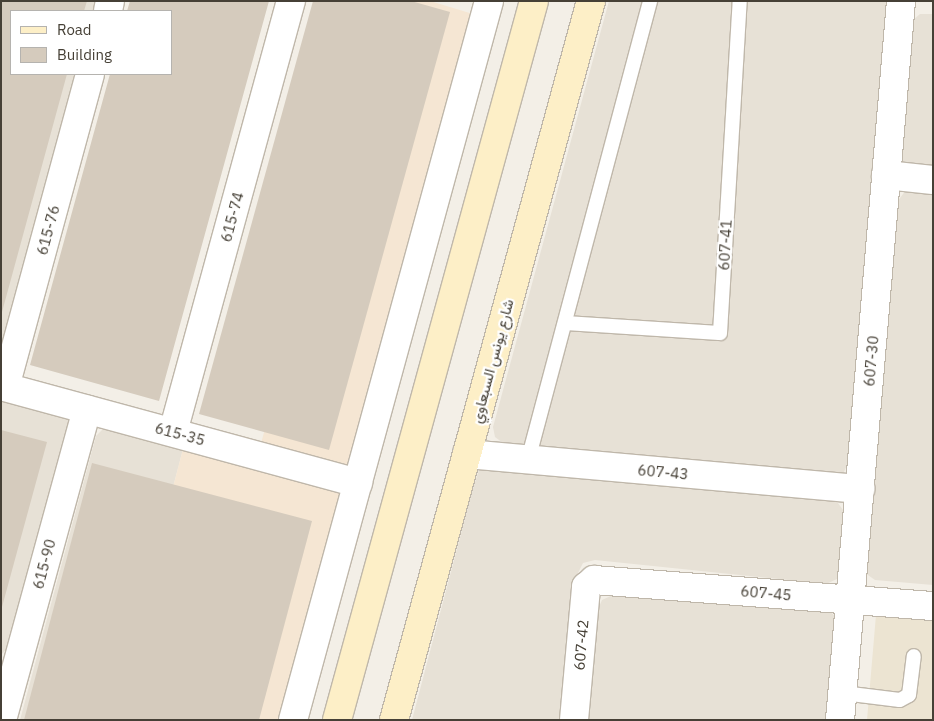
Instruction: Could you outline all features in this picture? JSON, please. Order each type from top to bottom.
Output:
[{"type":"main road","points":[[338,720],[534,1]]},
{"type":"main road","name":"شارع يونس السبعاوي","points":[[394,720],[591,1]]},
{"type":"street","name":"615-74","points":[[173,432],[291,1]]},
{"type":"street","name":"607-30","points":[[840,720],[901,1]]},
{"type":"street","points":[[294,720],[483,3]]},
{"type":"street","name":"615-76","points":[[3,386],[90,75]]},
{"type":"street","points":[[886,175],[933,180]]},
{"type":"street","name":"615-35","points":[[3,386],[358,483]]},
{"type":"street","name":"615-90","points":[[2,720],[7,680],[87,409]]},
{"type":"street","name":"607-43","points":[[467,454],[860,489]]},
{"type":"street","name":"607-45","points":[[599,580],[933,606]]},
{"type":"street","name":"607-42","points":[[574,720],[586,587],[599,580]]},
{"type":"lane","points":[[528,460],[650,1]]},
{"type":"lane","name":"607-41","points":[[565,323],[720,333],[740,1]]},
{"type":"lane","points":[[842,693],[900,700],[909,695],[914,656]]},
{"type":"shaded area","points":[[1,1],[98,1],[95,10],[10,10],[10,75],[78,75],[1,357]]},
{"type":"shaded area","points":[[383,1],[430,1],[473,14],[353,467],[340,470],[260,447]]},
{"type":"shaded area","points":[[609,1],[887,1],[848,463],[844,472],[835,478],[503,443],[495,437],[493,427]]},
{"type":"shaded area","points":[[920,14],[933,14],[933,171],[898,168],[911,30],[913,20]]},
{"type":"shaded area","points":[[933,189],[933,585],[875,580],[865,573],[897,202],[906,190]]},
{"type":"shaded area","points":[[1,398],[62,414],[69,421],[12,643],[1,655]]},
{"type":"shaded area","points":[[102,430],[110,430],[183,449],[112,720],[20,720],[96,436]]},
{"type":"shaded area","points":[[183,449],[343,490],[284,720],[112,720]]},
{"type":"shaded area","points":[[488,464],[832,495],[846,514],[844,562],[837,579],[826,584],[595,560],[583,563],[577,575],[564,720],[412,720],[473,488],[479,470]]},
{"type":"shaded area","points":[[615,594],[830,611],[836,618],[829,720],[585,720],[594,618],[602,600]]},
{"type":"shaded area","points":[[876,615],[933,618],[933,720],[867,720]]},
{"type":"building","points":[[1,1],[87,1],[84,10],[10,10],[10,75],[67,75],[2,312]]},
{"type":"building","points":[[130,1],[269,1],[159,401],[30,365],[110,75],[172,75],[172,10],[127,10]]},
{"type":"building","points":[[313,1],[411,1],[450,12],[329,450],[199,414]]},
{"type":"building","points":[[1,430],[47,442],[2,607],[1,607]]},
{"type":"building","points":[[92,463],[312,521],[259,720],[24,720]]}]
